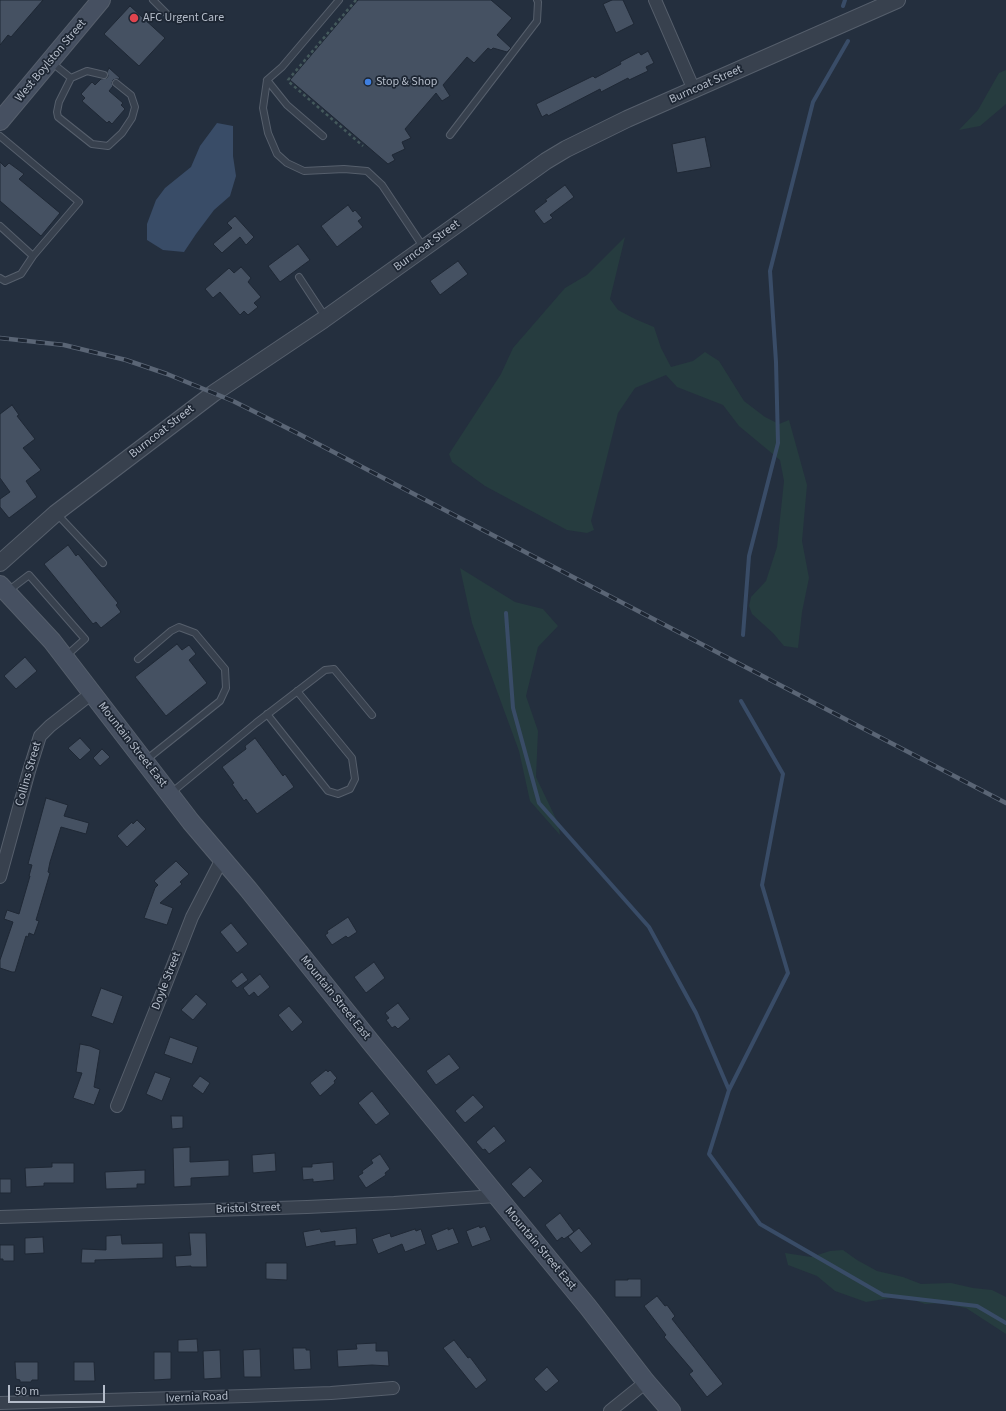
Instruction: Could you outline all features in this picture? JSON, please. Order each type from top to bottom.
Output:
[{"type":"main road","name":"West Boylston Street","points":[[0,121],[101,0]]},
{"type":"main road","name":"Mountain Street East","points":[[4,588],[52,642],[192,822],[588,1307],[646,1382],[671,1411]]},
{"type":"street","points":[[655,0],[694,90]]},
{"type":"street","name":"Burncoat Street","points":[[0,563],[56,513],[214,393],[326,318],[517,181],[566,149],[626,119],[897,0]]},
{"type":"street","name":"Collins Street","points":[[0,877],[40,736],[50,726],[92,693]]},
{"type":"street","name":"Doyle Street","points":[[117,1106],[192,916],[222,859]]},
{"type":"street","name":"Bristol Street","points":[[0,1217],[329,1206],[496,1196]]},
{"type":"street","points":[[610,1411],[646,1382]]},
{"type":"street","name":"Ivernia Road","points":[[0,1402],[249,1396],[331,1393],[393,1388]]},
{"type":"lane","points":[[153,0],[170,17]]},
{"type":"lane","points":[[339,0],[282,68],[267,80],[263,108],[268,133],[277,154],[287,163],[304,171],[344,169],[367,171],[382,185],[424,248]]},
{"type":"lane","points":[[450,135],[537,21],[537,0]]},
{"type":"lane","points":[[50,61],[71,78]]},
{"type":"lane","points":[[104,75],[87,71],[71,78],[59,102],[57,112],[58,117],[92,144],[108,146],[122,133],[132,118],[135,107],[131,96],[116,83]]},
{"type":"lane","points":[[267,80],[287,105],[323,136]]},
{"type":"lane","points":[[0,136],[79,202],[33,256],[21,274],[5,281],[0,278]]},
{"type":"lane","points":[[0,226],[33,256]]},
{"type":"lane","points":[[299,277],[326,318]]},
{"type":"lane","points":[[56,513],[103,563]]},
{"type":"lane","points":[[4,588],[29,575],[85,639],[64,657]]},
{"type":"lane","points":[[138,659],[171,631],[179,627],[195,633],[225,669],[226,688],[220,701],[145,761]]},
{"type":"lane","points":[[170,794],[267,714],[325,670],[334,669],[372,715]]},
{"type":"lane","points":[[267,714],[328,791],[338,794],[350,789],[355,779],[352,758],[297,691]]},
{"type":"path","points":[[356,0],[288,80],[363,146]]},
{"type":"green space","points":[[1006,70],[1006,104],[980,126],[959,130],[978,110],[999,73]]},
{"type":"green space","points":[[625,237],[610,299],[618,310],[654,327],[661,348],[671,367],[693,361],[705,352],[719,361],[744,401],[765,417],[779,424],[789,420],[807,485],[802,541],[809,578],[802,612],[798,648],[784,646],[773,633],[752,614],[749,606],[751,597],[766,581],[777,547],[784,481],[780,460],[739,426],[723,405],[677,387],[666,375],[635,388],[618,413],[591,521],[594,530],[587,533],[567,530],[485,486],[452,462],[449,454],[501,374],[513,348],[565,288],[587,275]]},
{"type":"green space","points":[[460,568],[515,602],[543,609],[558,626],[538,647],[526,696],[538,731],[536,777],[558,823],[560,835],[530,801],[519,751],[472,623]]},
{"type":"green space","points":[[843,1250],[877,1271],[903,1277],[921,1284],[951,1283],[973,1288],[992,1290],[1006,1297],[1006,1334],[966,1308],[941,1303],[925,1304],[903,1296],[866,1302],[835,1291],[817,1276],[788,1265],[785,1253],[811,1257],[830,1251]]},
{"type":"water","points":[[217,123],[233,126],[233,156],[236,176],[230,196],[214,210],[184,252],[163,250],[147,240],[147,224],[156,200],[165,188],[191,167],[200,146]]},
{"type":"building","points":[[0,0],[43,0],[11,37],[8,35],[0,45]]},
{"type":"building","name":"Stop & Shop","points":[[358,0],[491,0],[512,18],[497,35],[511,48],[507,52],[493,48],[491,50],[488,48],[474,63],[467,57],[443,85],[450,96],[442,101],[436,93],[405,129],[411,138],[402,142],[405,149],[392,155],[395,160],[388,164],[290,80]]},
{"type":"building","points":[[612,0],[623,0],[634,24],[616,33],[603,4]]},
{"type":"building","points":[[130,6],[165,38],[139,66],[104,34]]},
{"type":"building","points":[[648,51],[654,63],[646,67],[648,71],[629,80],[628,78],[601,92],[600,89],[548,116],[547,114],[542,117],[536,104],[593,76],[595,78],[639,52],[641,55]]},
{"type":"building","points":[[109,68],[120,78],[113,80],[113,86],[109,91],[123,103],[121,105],[125,109],[112,124],[109,121],[107,123],[82,101],[85,98],[81,94],[92,82],[95,85],[101,79],[107,78]]},
{"type":"building","points":[[705,137],[711,167],[677,173],[672,144]]},
{"type":"building","points":[[0,162],[5,167],[9,163],[24,174],[19,179],[60,213],[41,236],[0,201]]},
{"type":"building","points":[[565,185],[574,197],[550,215],[553,218],[544,224],[534,211],[547,201],[545,200]]},
{"type":"building","points":[[348,205],[353,212],[355,210],[362,218],[358,221],[363,227],[337,247],[321,226]]},
{"type":"building","points":[[235,216],[254,237],[246,245],[240,237],[222,253],[213,244],[232,228],[227,223]]},
{"type":"building","points":[[298,244],[310,260],[280,282],[268,266]]},
{"type":"building","points":[[458,261],[468,274],[440,295],[430,281]]},
{"type":"building","points":[[241,267],[251,278],[248,282],[261,297],[254,303],[258,307],[248,315],[244,311],[240,315],[220,292],[213,298],[205,289],[229,268],[234,273]]},
{"type":"building","points":[[12,405],[19,415],[17,416],[35,439],[23,448],[41,470],[26,481],[37,497],[9,518],[0,507],[0,499],[10,492],[0,478],[0,414]]},
{"type":"building","points":[[68,545],[76,556],[78,554],[118,603],[116,605],[121,612],[101,628],[96,622],[93,624],[44,564]]},
{"type":"building","points":[[177,644],[182,650],[189,645],[196,654],[189,660],[207,683],[166,716],[135,677]]},
{"type":"building","points":[[25,657],[37,671],[16,689],[4,676]]},
{"type":"building","points":[[80,738],[91,750],[80,760],[68,748]]},
{"type":"building","points":[[255,738],[283,776],[285,774],[294,787],[257,814],[246,799],[244,801],[232,784],[234,783],[222,767],[246,749],[245,746]]},
{"type":"building","points":[[102,749],[110,757],[100,766],[93,758]]},
{"type":"building","points":[[46,798],[68,805],[64,816],[89,823],[86,834],[61,827],[50,862],[48,872],[50,873],[36,920],[39,921],[34,935],[29,933],[28,937],[26,936],[15,972],[12,972],[0,968],[0,960],[13,922],[4,919],[7,910],[19,914],[32,865],[28,864]]},
{"type":"building","points":[[137,820],[146,829],[127,847],[117,836],[132,822],[133,824]]},
{"type":"building","points":[[176,861],[189,874],[180,882],[182,884],[160,903],[173,908],[167,925],[144,918],[155,888],[158,885],[154,881]]},
{"type":"building","points":[[348,917],[357,932],[348,938],[346,936],[332,945],[325,935],[328,933],[327,931]]},
{"type":"building","points":[[231,923],[248,944],[237,953],[220,932]]},
{"type":"building","points":[[374,962],[385,978],[366,993],[354,977]]},
{"type":"building","points":[[242,972],[248,980],[237,988],[231,981]]},
{"type":"building","points":[[260,974],[270,987],[258,997],[254,992],[249,996],[243,988]]},
{"type":"building","points":[[101,988],[123,996],[113,1024],[91,1016]]},
{"type":"building","points":[[196,994],[207,1004],[193,1020],[181,1010]]},
{"type":"building","points":[[398,1003],[410,1019],[398,1029],[395,1026],[392,1028],[386,1020],[389,1018],[385,1013]]},
{"type":"building","points":[[289,1006],[303,1022],[292,1032],[278,1015]]},
{"type":"building","points":[[170,1037],[198,1047],[192,1064],[164,1054]]},
{"type":"building","points":[[80,1044],[100,1050],[94,1087],[100,1089],[94,1105],[73,1098],[82,1073],[76,1072]]},
{"type":"building","points":[[449,1054],[460,1068],[436,1085],[426,1071]]},
{"type":"building","points":[[326,1070],[328,1072],[330,1070],[337,1078],[334,1081],[335,1083],[320,1096],[310,1083]]},
{"type":"building","points":[[155,1072],[171,1078],[162,1101],[146,1094]]},
{"type":"building","points":[[200,1076],[210,1083],[203,1094],[192,1086]]},
{"type":"building","points":[[372,1091],[390,1114],[376,1125],[358,1103]]},
{"type":"building","points":[[473,1095],[484,1107],[465,1123],[455,1111]]},
{"type":"building","points":[[171,1116],[183,1116],[183,1128],[172,1129]]},
{"type":"building","points":[[494,1126],[506,1141],[489,1154],[476,1142]]},
{"type":"building","points":[[190,1147],[190,1162],[229,1160],[229,1176],[191,1178],[191,1186],[174,1187],[173,1148]]},
{"type":"building","points":[[275,1153],[276,1171],[253,1173],[252,1155]]},
{"type":"building","points":[[380,1154],[390,1169],[385,1173],[386,1175],[366,1188],[358,1176],[373,1163],[371,1160]]},
{"type":"building","points":[[333,1162],[334,1180],[313,1182],[313,1179],[303,1180],[302,1167],[312,1167],[312,1164]]},
{"type":"building","points":[[52,1163],[74,1163],[74,1183],[44,1183],[44,1186],[26,1187],[25,1168],[52,1167]]},
{"type":"building","points":[[530,1167],[543,1181],[524,1198],[511,1184]]},
{"type":"building","points":[[145,1170],[145,1184],[137,1184],[137,1188],[106,1189],[105,1172]]},
{"type":"building","points":[[0,1179],[11,1179],[11,1193],[0,1193]]},
{"type":"building","points":[[560,1213],[574,1232],[564,1239],[562,1237],[557,1241],[545,1225]]},
{"type":"building","points":[[479,1226],[480,1228],[485,1226],[491,1240],[472,1247],[466,1231]]},
{"type":"building","points":[[356,1228],[357,1244],[335,1246],[335,1241],[306,1247],[303,1232],[320,1229],[321,1232]]},
{"type":"building","points":[[448,1228],[448,1230],[453,1228],[459,1243],[437,1251],[431,1235]]},
{"type":"building","points":[[579,1228],[592,1244],[581,1253],[568,1237]]},
{"type":"building","points":[[415,1229],[416,1231],[421,1229],[426,1244],[405,1252],[402,1244],[378,1254],[372,1239],[390,1233],[391,1237]]},
{"type":"building","points":[[189,1233],[206,1233],[207,1267],[176,1267],[175,1256],[191,1255]]},
{"type":"building","points":[[121,1235],[122,1244],[163,1243],[163,1258],[95,1260],[95,1263],[81,1263],[82,1249],[106,1250],[106,1236]]},
{"type":"building","points":[[43,1237],[44,1253],[25,1254],[25,1238]]},
{"type":"building","points":[[0,1245],[14,1245],[14,1261],[3,1261],[3,1259],[0,1259]]},
{"type":"building","points":[[266,1263],[287,1263],[287,1280],[266,1279]]},
{"type":"building","points":[[641,1279],[641,1297],[615,1297],[615,1280]]},
{"type":"building","points":[[657,1296],[665,1306],[667,1305],[675,1316],[672,1319],[723,1384],[707,1397],[689,1374],[693,1371],[664,1337],[666,1335],[644,1306]]},
{"type":"building","points":[[197,1339],[198,1352],[178,1352],[178,1340]]},
{"type":"building","points":[[454,1340],[468,1358],[470,1357],[487,1380],[476,1389],[443,1348]]},
{"type":"building","points":[[376,1343],[376,1351],[388,1351],[389,1366],[372,1365],[338,1367],[337,1350],[357,1349],[356,1344]]},
{"type":"building","points":[[293,1348],[306,1348],[306,1350],[310,1350],[311,1369],[294,1370]]},
{"type":"building","points":[[260,1349],[261,1377],[244,1377],[243,1350]]},
{"type":"building","points":[[220,1350],[221,1378],[204,1379],[203,1351]]},
{"type":"building","points":[[154,1352],[171,1352],[171,1379],[154,1380]]},
{"type":"building","points":[[15,1362],[38,1362],[38,1380],[32,1380],[31,1382],[20,1382],[20,1380],[16,1379]]},
{"type":"building","points":[[74,1362],[94,1362],[95,1381],[74,1381]]},
{"type":"building","points":[[547,1367],[559,1381],[546,1392],[534,1379]]},
{"type":"waterway","points":[[843,6],[845,0]]},
{"type":"waterway","points":[[743,635],[749,556],[778,443],[776,362],[770,271],[813,102],[848,41]]},
{"type":"waterway","points":[[506,613],[513,708],[539,803],[649,927],[696,1013],[729,1090]]},
{"type":"waterway","points":[[741,701],[783,774],[762,885],[788,973],[729,1090],[709,1154],[760,1224],[883,1295],[977,1306],[1006,1323]]},
{"type":"railway","points":[[0,338],[64,345],[126,360],[167,374],[233,401],[1006,803]]},
{"type":"place","name":"AFC Urgent Care","points":[[134,18]]},
{"type":"place","name":"Stop & Shop","points":[[368,82]]}]
